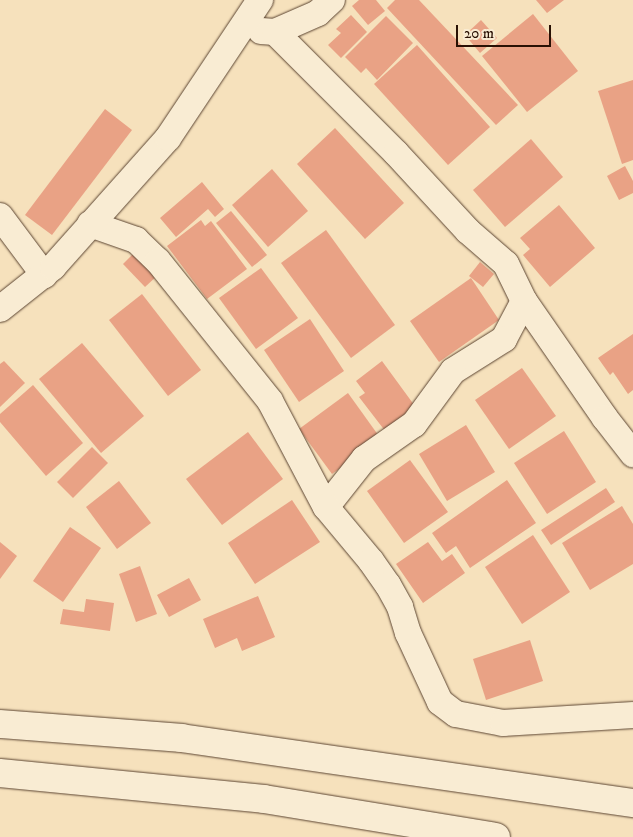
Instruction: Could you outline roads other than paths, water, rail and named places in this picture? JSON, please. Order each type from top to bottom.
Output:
[{"type":"main road","points":[[0,724],[182,738],[633,803]]},
{"type":"main road","points":[[0,773],[264,800],[496,837]]},
{"type":"street","points":[[0,309],[53,267],[168,138],[260,0]]},
{"type":"street","points":[[240,29],[276,32],[318,13],[332,0]]},
{"type":"street","points":[[276,32],[396,153],[468,231],[506,264],[524,301],[605,418],[633,454]]},
{"type":"street","points":[[0,216],[44,275]]},
{"type":"street","points":[[90,224],[136,240],[158,261],[270,401],[326,507],[371,561],[388,585],[400,608],[408,633],[440,702],[456,714],[503,723],[633,715]]},
{"type":"street","points":[[326,507],[364,459],[414,424],[453,371],[504,339],[524,301]]}]
